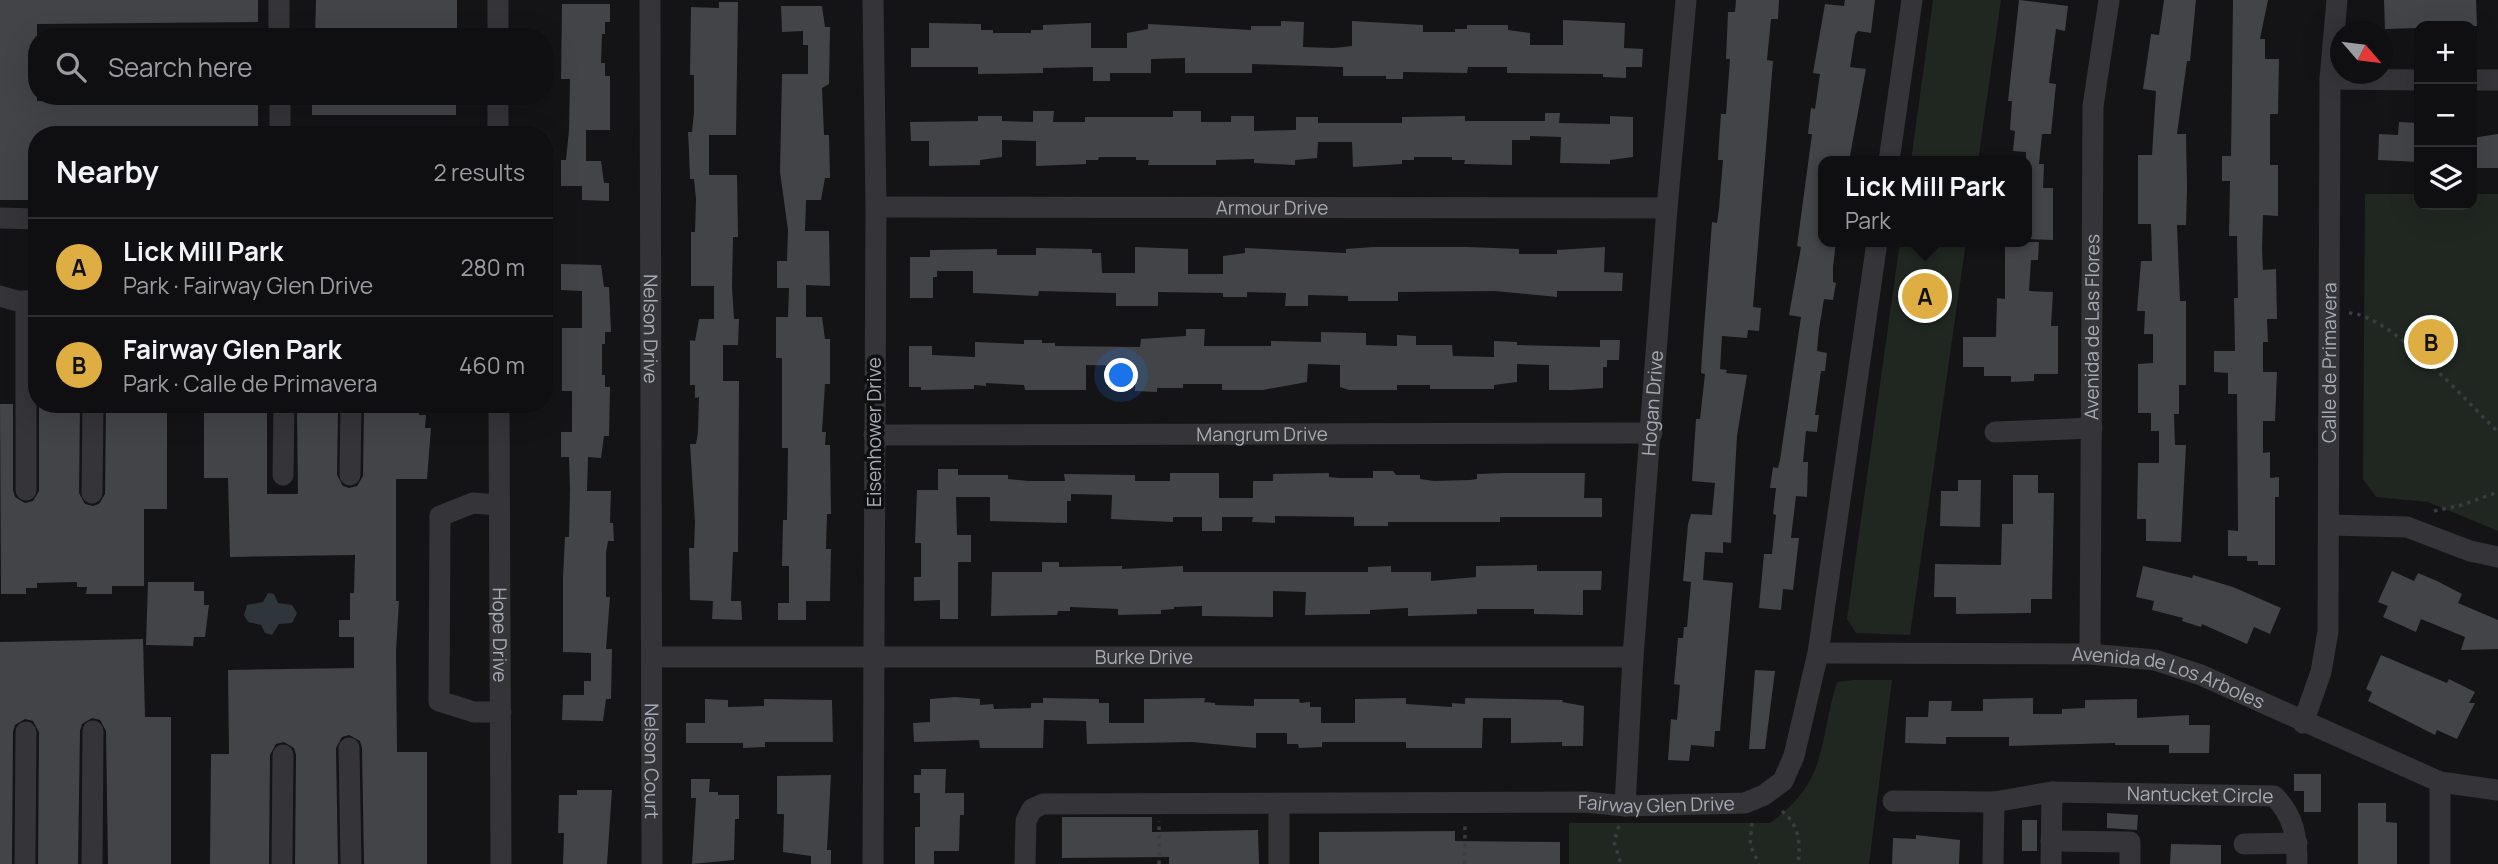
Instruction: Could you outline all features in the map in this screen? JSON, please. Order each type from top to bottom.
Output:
[{"type":"street","points":[[279,0],[279,28]]},
{"type":"street","points":[[498,0],[498,28]]},
{"type":"street","name":"Nelson Drive","points":[[650,0],[654,657]]},
{"type":"street","name":"Eisenhower Drive","points":[[873,0],[876,207],[873,864]]},
{"type":"street","name":"Hogan Drive","points":[[1625,806],[1633,657],[1667,208],[1686,0]]},
{"type":"street","points":[[1890,156],[1912,0]]},
{"type":"street","name":"Avenida de Las Flores","points":[[2090,654],[2093,106],[2109,0]]},
{"type":"street","name":"Calle de Primavera","points":[[2335,21],[2337,0]]},
{"type":"street","points":[[2393,80],[2414,80]]},
{"type":"street","points":[[2477,80],[2498,80]]},
{"type":"street","name":"Calle de Primavera","points":[[2303,723],[2321,671],[2328,631],[2330,84]]},
{"type":"street","points":[[280,105],[280,126]]},
{"type":"street","points":[[498,105],[498,126]]},
{"type":"street","name":"Armour Drive","points":[[876,207],[1667,208]]},
{"type":"street","points":[[0,218],[28,219]]},
{"type":"street","name":"Fairway Glen Drive","points":[[1025,864],[1026,821],[1032,809],[1043,804],[1586,802],[1625,806],[1745,803],[1764,795],[1783,781],[1794,756],[1818,653],[1876,247]]},
{"type":"street","points":[[0,296],[28,300]]},
{"type":"street","points":[[26,489],[28,413]]},
{"type":"street","points":[[92,494],[93,413]]},
{"type":"street","points":[[283,475],[284,413]]},
{"type":"street","points":[[350,475],[351,413]]},
{"type":"street","name":"Hope Drive","points":[[499,413],[502,864]]},
{"type":"street","points":[[1995,432],[2092,428]]},
{"type":"street","name":"Mangrum Drive","points":[[874,435],[1652,433]]},
{"type":"street","points":[[499,505],[473,503],[440,516],[439,701],[474,712],[501,712]]},
{"type":"street","points":[[2330,525],[2407,527],[2470,551],[2498,557]]},
{"type":"street","name":"Avenida de Los Arboles","points":[[1818,653],[2090,654],[2155,660],[2190,671],[2440,782],[2498,790]]},
{"type":"street","name":"Burke Drive","points":[[654,657],[1633,657]]},
{"type":"street","name":"Nelson Court","points":[[652,864],[654,657]]},
{"type":"street","points":[[92,864],[93,731]]},
{"type":"street","points":[[25,864],[26,732]]},
{"type":"street","points":[[349,748],[351,864]]},
{"type":"street","points":[[282,864],[283,755]]},
{"type":"street","points":[[2440,782],[2440,864]]},
{"type":"street","points":[[2051,864],[2052,792]]},
{"type":"street","name":"Nantucket Circle","points":[[1893,802],[1994,802],[2052,792],[2274,796],[2287,809],[2297,854]]},
{"type":"street","points":[[1993,864],[1994,802]]},
{"type":"street","points":[[1279,804],[1279,864]]},
{"type":"street","points":[[2052,841],[2130,842],[2130,864]]},
{"type":"street","points":[[2244,844],[2297,854]]},
{"type":"path","points":[[2330,313],[2361,313],[2384,326],[2498,432]]},
{"type":"path","points":[[2434,511],[2462,505],[2498,492]]},
{"type":"path","points":[[1465,803],[1465,864]]},
{"type":"path","points":[[1159,804],[1159,864]]},
{"type":"path","points":[[1621,864],[1614,842],[1625,806]]},
{"type":"path","points":[[1782,811],[1794,821],[1800,849],[1798,864]]},
{"type":"path","points":[[1752,823],[1750,845],[1759,864]]},
{"type":"shaded area","points":[[1933,0],[2001,0],[1979,156],[1912,156]]},
{"type":"shaded area","points":[[2365,194],[2414,194],[2414,210],[2477,210],[2477,194],[2498,194],[2498,531],[2428,502],[2376,497],[2363,479]]},
{"type":"shaded area","points":[[1899,247],[1965,247],[1910,635],[1856,633],[1847,619]]},
{"type":"shaded area","points":[[268,593],[274,594],[278,603],[292,605],[297,613],[292,623],[279,624],[272,635],[265,633],[261,625],[248,622],[244,615],[247,605],[263,602]]},
{"type":"shaded area","points":[[1892,680],[1869,864],[1569,864],[1569,823],[1770,823],[1803,792],[1818,760],[1837,682]]},
{"type":"building","points":[[0,0],[258,0],[258,22],[37,24],[37,28],[28,28],[28,105],[258,105],[258,126],[28,126],[28,200],[0,200]]},
{"type":"building","points":[[316,0],[457,0],[457,28],[315,28]]},
{"type":"building","points":[[1736,0],[1779,0],[1778,19],[1771,19],[1767,60],[1773,61],[1753,307],[1761,308],[1759,331],[1748,330],[1747,338],[1722,336],[1720,369],[1727,370],[1726,373],[1747,375],[1737,436],[1731,543],[1723,542],[1723,553],[1705,552],[1703,580],[1733,583],[1720,731],[1715,731],[1714,747],[1691,745],[1689,761],[1668,760],[1671,719],[1677,720],[1680,685],[1674,684],[1678,638],[1683,638],[1684,627],[1687,627],[1691,582],[1683,581],[1688,524],[1691,514],[1712,515],[1715,483],[1692,481],[1696,419],[1700,419],[1705,374],[1701,373],[1712,222],[1717,223],[1723,160],[1718,160],[1721,114],[1726,114],[1730,59],[1726,59],[1728,12],[1735,12]]},
{"type":"building","points":[[1845,0],[1875,0],[1871,33],[1858,31],[1855,35],[1850,67],[1866,69],[1850,156],[1818,156],[1818,247],[1835,247],[1833,282],[1836,283],[1833,300],[1824,299],[1819,329],[1817,351],[1827,353],[1825,371],[1821,371],[1815,415],[1819,415],[1817,432],[1806,431],[1803,462],[1808,462],[1807,497],[1796,496],[1791,538],[1799,538],[1793,590],[1783,589],[1781,610],[1759,608],[1764,554],[1772,554],[1776,515],[1773,514],[1776,488],[1770,488],[1773,467],[1778,468],[1780,460],[1801,317],[1789,315],[1801,247],[1797,246],[1812,134],[1808,134],[1811,108],[1815,109],[1820,74],[1813,73],[1825,4],[1844,6]]},
{"type":"building","points":[[2019,0],[2068,6],[2065,31],[2056,29],[2049,83],[2056,84],[2051,134],[2042,134],[2039,164],[2044,164],[2043,188],[2053,188],[2053,240],[2032,239],[2032,156],[2026,156],[2026,152],[2013,151],[2015,131],[2010,130],[2012,101],[2008,101]]},
{"type":"building","points":[[2164,0],[2196,0],[2190,61],[2187,61],[2177,134],[2186,134],[2187,188],[2186,225],[2177,225],[2180,301],[2186,301],[2186,385],[2179,385],[2179,414],[2174,414],[2175,445],[2186,445],[2181,542],[2146,541],[2146,519],[2137,519],[2138,463],[2159,463],[2159,431],[2151,431],[2151,413],[2138,413],[2138,364],[2153,363],[2153,334],[2144,334],[2145,311],[2137,311],[2141,261],[2152,261],[2151,224],[2138,224],[2138,155],[2152,155],[2156,91],[2143,89],[2151,34],[2159,35]]},
{"type":"building","points":[[2233,0],[2268,0],[2260,39],[2265,39],[2265,59],[2279,59],[2278,114],[2270,114],[2270,165],[2278,165],[2278,216],[2263,215],[2262,250],[2263,270],[2276,269],[2277,319],[2267,319],[2268,342],[2263,342],[2263,372],[2277,372],[2275,421],[2263,421],[2263,453],[2270,452],[2270,478],[2279,477],[2279,497],[2275,497],[2275,565],[2258,565],[2258,561],[2247,561],[2247,556],[2228,556],[2228,530],[2238,531],[2237,394],[2228,394],[2228,373],[2214,372],[2214,351],[2235,351],[2234,298],[2238,298],[2237,236],[2229,236],[2230,181],[2222,181],[2222,156],[2231,156]]},
{"type":"building","points":[[2384,0],[2476,0],[2477,21],[2414,21],[2414,28],[2393,29],[2393,21],[2385,21]]},
{"type":"building","points":[[719,2],[738,2],[736,135],[709,135],[709,175],[737,175],[738,237],[733,237],[732,287],[734,319],[739,319],[738,345],[723,345],[723,381],[739,381],[738,552],[733,552],[731,601],[741,601],[742,620],[712,619],[713,601],[690,600],[689,548],[694,548],[695,522],[690,444],[696,444],[699,397],[695,398],[695,385],[690,385],[690,340],[695,341],[699,319],[714,319],[714,286],[691,286],[691,232],[695,232],[696,199],[694,179],[690,179],[688,132],[692,132],[694,112],[694,75],[690,75],[691,7],[719,8]]},
{"type":"building","points":[[562,4],[610,4],[610,22],[605,22],[605,34],[602,34],[601,63],[605,63],[605,76],[610,76],[610,130],[586,130],[586,161],[601,161],[604,183],[609,183],[609,201],[582,200],[582,186],[561,186],[561,160],[566,160],[569,130],[570,79],[561,79]]},
{"type":"building","points":[[781,6],[822,6],[825,27],[830,27],[829,84],[822,88],[824,135],[829,135],[830,178],[825,178],[821,200],[806,200],[805,231],[829,231],[830,286],[806,285],[806,317],[822,317],[825,339],[830,339],[830,384],[825,384],[822,432],[826,432],[825,445],[830,445],[831,514],[827,514],[826,549],[831,549],[830,601],[806,601],[806,620],[778,620],[778,603],[789,603],[789,566],[782,566],[783,520],[787,520],[788,448],[782,448],[782,358],[776,358],[776,317],[788,317],[789,288],[777,288],[777,261],[787,261],[788,230],[780,172],[782,74],[808,74],[808,45],[803,45],[803,31],[782,32]]},
{"type":"building","points":[[1563,20],[1625,23],[1624,48],[1643,49],[1642,67],[1626,67],[1626,78],[1603,77],[1603,74],[1507,73],[1507,67],[1468,67],[1467,73],[1403,72],[1403,79],[1386,79],[1386,76],[1343,76],[1343,67],[1252,64],[1252,73],[1185,73],[1185,58],[1151,59],[1151,73],[1110,73],[1110,81],[1093,81],[1093,67],[1043,68],[1043,73],[978,74],[978,67],[911,67],[911,48],[929,48],[929,23],[981,24],[981,30],[993,30],[993,33],[1031,33],[1031,30],[1043,30],[1043,25],[1091,23],[1091,48],[1127,48],[1127,33],[1148,29],[1148,24],[1251,30],[1251,26],[1281,26],[1281,21],[1304,22],[1303,47],[1334,48],[1352,46],[1352,21],[1423,25],[1423,32],[1455,32],[1455,29],[1467,29],[1467,25],[1508,25],[1508,30],[1530,33],[1530,45],[1563,45]]},
{"type":"building","points":[[312,105],[456,105],[456,115],[312,115]]},
{"type":"building","points":[[1033,111],[1054,111],[1053,122],[1085,122],[1085,117],[1173,117],[1173,111],[1201,111],[1201,122],[1231,122],[1231,116],[1254,116],[1254,131],[1296,130],[1296,117],[1318,117],[1318,123],[1402,123],[1402,117],[1465,116],[1465,121],[1545,121],[1545,113],[1560,113],[1559,123],[1610,124],[1610,116],[1633,117],[1633,157],[1610,160],[1610,164],[1560,163],[1561,137],[1530,136],[1530,140],[1512,140],[1512,165],[1464,164],[1465,160],[1452,160],[1452,157],[1414,157],[1414,160],[1402,160],[1402,164],[1353,167],[1352,142],[1318,142],[1317,158],[1295,160],[1295,165],[1254,163],[1254,159],[1216,160],[1216,165],[1148,165],[1149,160],[1136,160],[1136,157],[1099,157],[1098,160],[1086,160],[1086,164],[1036,166],[1036,141],[1002,140],[1002,157],[980,160],[980,165],[929,166],[929,141],[911,141],[910,122],[978,121],[978,116],[1002,116],[1002,121],[1033,122]]},
{"type":"building","points":[[2399,122],[2414,123],[2414,162],[2378,160],[2379,134],[2398,135]]},
{"type":"building","points":[[2498,134],[2498,168],[2477,168],[2477,137]]},
{"type":"building","points":[[2032,242],[2039,242],[2038,260],[2031,260],[2029,291],[2053,292],[2051,326],[2058,326],[2058,374],[2034,374],[2034,381],[2011,382],[2011,376],[1984,376],[1984,367],[1963,367],[1963,337],[1996,337],[1997,298],[2005,299],[2005,247],[2032,247]]},
{"type":"building","points":[[1135,247],[1188,249],[1188,274],[1223,274],[1223,256],[1245,253],[1245,248],[1346,253],[1346,249],[1373,247],[1468,247],[1519,249],[1519,254],[1557,254],[1557,250],[1605,247],[1604,272],[1623,273],[1622,291],[1557,291],[1557,297],[1495,291],[1398,292],[1398,301],[1348,301],[1348,296],[1308,295],[1308,306],[1285,306],[1286,293],[1247,292],[1247,297],[1223,297],[1223,293],[1158,292],[1158,306],[1116,306],[1116,293],[1039,291],[1038,296],[973,293],[973,271],[937,271],[937,277],[933,277],[933,298],[910,298],[910,257],[930,257],[930,250],[997,249],[997,255],[1036,255],[1036,248],[1092,249],[1092,253],[1101,253],[1102,273],[1135,273]]},
{"type":"building","points":[[561,264],[601,265],[604,287],[609,287],[611,332],[605,332],[605,344],[602,344],[602,375],[605,375],[605,387],[610,387],[609,436],[604,436],[601,458],[588,457],[587,491],[611,491],[610,523],[613,523],[614,541],[608,541],[606,553],[606,597],[610,597],[606,649],[612,649],[611,699],[606,699],[603,721],[562,720],[563,695],[584,695],[584,681],[591,681],[591,653],[563,652],[563,577],[565,537],[569,537],[570,489],[569,457],[561,457],[561,432],[572,432],[572,391],[562,391],[562,328],[582,328],[582,291],[561,290]]},
{"type":"building","points":[[1186,329],[1205,329],[1204,346],[1271,346],[1271,341],[1321,342],[1321,332],[1366,333],[1366,345],[1397,346],[1397,335],[1416,336],[1416,345],[1452,345],[1453,356],[1494,357],[1494,341],[1517,342],[1517,345],[1600,347],[1600,340],[1620,340],[1619,360],[1607,360],[1607,367],[1603,367],[1603,388],[1549,390],[1549,365],[1517,364],[1517,382],[1494,385],[1494,389],[1430,389],[1430,385],[1397,385],[1397,390],[1349,390],[1340,387],[1340,365],[1308,364],[1307,382],[1263,390],[1222,390],[1222,384],[1183,384],[1183,388],[1157,388],[1157,392],[1135,391],[1135,366],[1086,365],[1086,390],[1025,390],[1024,385],[986,383],[986,386],[974,385],[974,389],[921,390],[921,387],[909,387],[909,346],[932,346],[932,355],[975,357],[975,342],[1024,344],[1024,340],[1042,340],[1042,343],[1055,343],[1055,346],[1140,347],[1141,339],[1186,336]]},
{"type":"building","points":[[0,404],[13,404],[13,490],[15,497],[25,503],[33,501],[39,491],[39,413],[80,413],[79,493],[85,504],[93,506],[99,504],[105,494],[106,413],[167,413],[167,509],[144,509],[144,586],[112,586],[112,594],[86,594],[87,587],[77,587],[77,582],[37,583],[37,588],[26,588],[26,594],[1,594]]},
{"type":"building","points":[[204,413],[267,413],[267,494],[298,494],[297,413],[338,413],[337,475],[343,486],[349,488],[357,486],[363,476],[364,413],[426,415],[425,428],[431,428],[427,479],[396,479],[396,601],[399,601],[396,651],[397,752],[427,752],[427,864],[364,864],[362,748],[360,741],[349,735],[342,737],[336,748],[338,864],[295,864],[296,755],[294,748],[284,742],[276,744],[270,755],[269,864],[210,864],[211,754],[229,754],[228,670],[354,668],[354,637],[339,637],[339,620],[350,620],[355,555],[230,557],[228,478],[204,478]]},
{"type":"building","points":[[938,469],[958,469],[958,475],[1008,475],[1008,479],[1028,481],[1065,481],[1064,474],[1135,475],[1135,481],[1170,481],[1170,473],[1219,473],[1219,498],[1253,498],[1253,481],[1273,481],[1273,474],[1329,473],[1329,477],[1373,478],[1373,471],[1393,471],[1396,475],[1420,475],[1420,479],[1434,481],[1477,479],[1477,474],[1585,473],[1584,498],[1602,498],[1602,517],[1500,517],[1500,522],[1388,522],[1388,526],[1354,526],[1354,517],[1275,516],[1275,523],[1252,522],[1253,517],[1222,517],[1222,531],[1202,531],[1202,517],[1173,517],[1173,522],[1111,519],[1112,495],[1071,494],[1071,501],[1067,501],[1067,523],[990,521],[990,497],[956,497],[957,535],[971,535],[971,562],[958,562],[958,619],[940,619],[940,600],[914,601],[914,577],[921,577],[921,543],[915,543],[917,490],[938,490]]},
{"type":"building","points":[[2013,475],[2038,475],[2038,493],[2054,493],[2052,599],[2031,599],[2031,613],[1956,614],[1956,597],[1934,597],[1935,564],[2001,565],[2002,524],[2013,524]]},
{"type":"building","points":[[1958,480],[1981,480],[1980,527],[1940,526],[1941,491],[1958,491]]},
{"type":"building","points":[[1042,562],[1059,562],[1059,567],[1122,566],[1122,569],[1183,566],[1183,572],[1368,572],[1368,567],[1391,566],[1391,572],[1431,572],[1431,581],[1476,577],[1476,566],[1537,565],[1537,571],[1602,571],[1601,590],[1583,590],[1583,615],[1534,614],[1534,609],[1477,609],[1477,614],[1408,616],[1408,608],[1370,610],[1370,614],[1305,615],[1306,592],[1273,591],[1273,617],[1202,616],[1202,606],[1174,607],[1161,610],[1161,614],[1118,615],[1118,609],[1070,607],[1070,611],[1058,611],[1057,615],[991,616],[992,572],[1042,572]]},
{"type":"building","points":[[2143,566],[2192,578],[2193,575],[2233,587],[2281,608],[2270,634],[2254,627],[2247,644],[2202,624],[2201,627],[2182,621],[2183,618],[2152,610],[2154,601],[2136,597]]},
{"type":"building","points":[[2392,571],[2414,581],[2418,573],[2437,581],[2462,594],[2458,603],[2498,620],[2498,649],[2461,650],[2465,637],[2421,619],[2416,632],[2383,617],[2388,606],[2378,602]]},
{"type":"building","points":[[148,582],[194,582],[194,591],[204,591],[204,605],[209,605],[205,637],[194,637],[193,646],[146,645]]},
{"type":"building","points":[[143,639],[145,717],[171,717],[171,864],[108,864],[106,731],[100,720],[92,718],[82,724],[80,731],[78,864],[38,864],[39,732],[33,721],[25,719],[15,725],[13,732],[12,864],[0,864],[0,642]]},
{"type":"building","points":[[2381,655],[2447,683],[2449,679],[2475,692],[2469,703],[2475,703],[2457,739],[2437,730],[2435,735],[2368,701],[2372,692],[2366,689]]},
{"type":"building","points":[[1755,670],[1775,671],[1765,749],[1749,749]]},
{"type":"building","points":[[1043,698],[1099,699],[1099,703],[1109,703],[1109,723],[1144,723],[1144,699],[1205,698],[1204,702],[1215,705],[1254,706],[1254,699],[1299,699],[1300,703],[1310,702],[1310,707],[1321,707],[1321,723],[1355,723],[1355,699],[1406,698],[1406,704],[1452,707],[1452,703],[1465,704],[1465,698],[1563,700],[1562,702],[1584,706],[1583,746],[1562,746],[1562,742],[1511,743],[1511,718],[1483,718],[1482,748],[1406,748],[1406,742],[1322,742],[1322,747],[1299,748],[1298,744],[1287,744],[1287,733],[1256,733],[1256,748],[1192,742],[1087,744],[1086,721],[1044,720],[1043,748],[980,748],[979,740],[914,742],[913,723],[930,722],[930,699],[980,699],[980,705],[993,704],[994,709],[1031,708],[1031,703],[1043,703]]},
{"type":"building","points":[[2033,698],[2033,714],[2062,714],[2062,709],[2085,708],[2085,700],[2137,699],[2137,718],[2189,715],[2189,725],[2210,725],[2209,753],[2169,753],[2169,745],[2115,743],[2009,746],[2009,737],[1946,737],[1946,744],[1905,743],[1906,717],[1928,717],[1929,701],[1952,701],[1951,711],[1983,711],[1983,699]]},
{"type":"building","points":[[705,699],[728,700],[728,707],[764,706],[764,699],[832,700],[833,742],[765,742],[765,747],[743,748],[743,743],[686,743],[686,723],[705,723]]},
{"type":"building","points":[[921,769],[946,769],[945,793],[964,793],[959,851],[934,851],[934,864],[915,864],[915,827],[920,827],[920,793],[914,793],[914,775],[921,775]]},
{"type":"building","points":[[2294,774],[2321,774],[2321,812],[2304,812],[2304,791],[2294,791]]},
{"type":"building","points":[[831,775],[827,850],[831,850],[831,864],[811,864],[811,856],[783,852],[784,814],[777,814],[777,776]]},
{"type":"building","points":[[691,779],[710,779],[709,792],[718,792],[718,795],[739,795],[739,819],[735,819],[734,860],[692,864],[696,798],[691,798]]},
{"type":"building","points":[[577,790],[612,790],[607,864],[563,864],[564,833],[558,833],[559,795],[577,795]]},
{"type":"building","points":[[2358,803],[2386,803],[2386,822],[2397,823],[2397,864],[2358,864]]},
{"type":"building","points":[[2107,813],[2138,815],[2137,830],[2107,828]]},
{"type":"building","points":[[1062,817],[1152,817],[1152,832],[1258,830],[1259,864],[1169,864],[1169,857],[1062,858]]},
{"type":"building","points":[[2022,820],[2037,820],[2037,851],[2022,851]]},
{"type":"building","points":[[1455,831],[1455,841],[1560,842],[1560,864],[1319,864],[1319,832]]},
{"type":"building","points":[[1916,835],[1960,840],[1959,864],[1892,864],[1893,838],[1916,839]]},
{"type":"building","points":[[2171,844],[2221,845],[2221,864],[2170,864]]},
{"type":"place","name":"Lick Mill Park","points":[[1925,296]]},
{"type":"place","name":"Fairway Glen Park","points":[[2431,342]]}]
